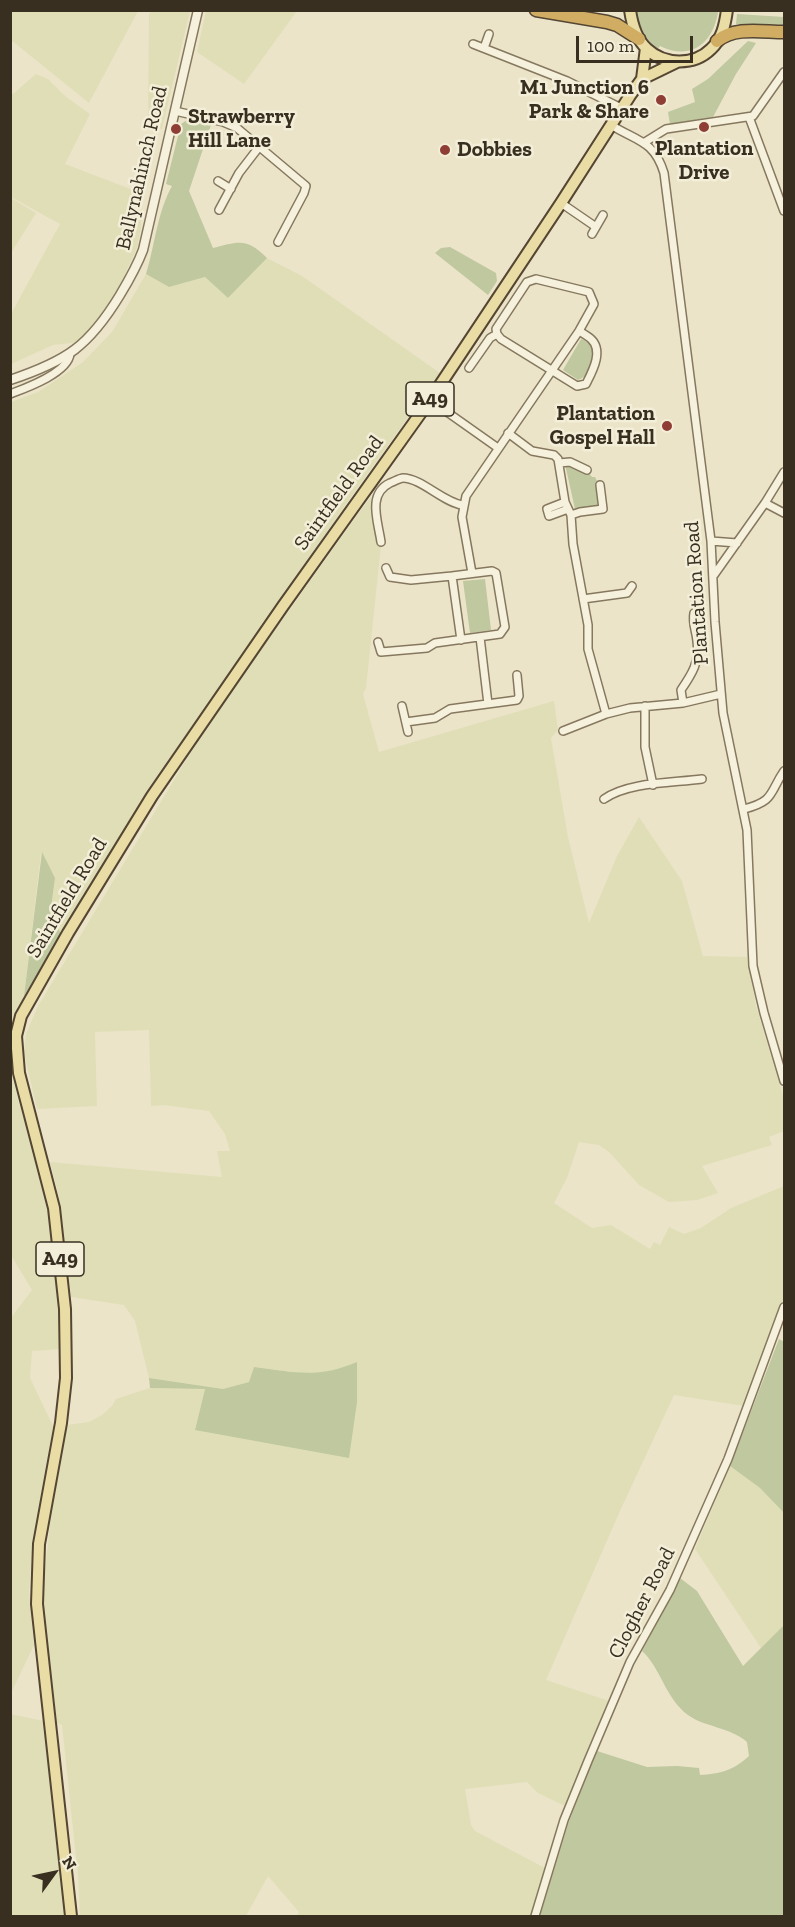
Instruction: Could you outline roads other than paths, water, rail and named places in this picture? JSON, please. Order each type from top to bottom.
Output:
[{"type":"highway","points":[[536,10],[617,25],[643,44]]},
{"type":"highway","points":[[717,41],[726,34],[736,32],[784,32]]},
{"type":"main road","name":"A49","points":[[630,10],[643,44]]},
{"type":"main road","points":[[642,78],[677,62],[701,57],[711,50],[724,27],[727,10]]},
{"type":"main road","points":[[643,44],[660,58],[677,62]]},
{"type":"main road","name":"Saintfield Road","points":[[71,1917],[37,1604],[39,1544],[61,1423],[66,1378],[65,1309],[54,1208],[19,1073],[16,1036],[21,1016],[152,796],[277,614],[430,400],[642,78],[643,44]]},
{"type":"street","name":"Ballynahinch Road","points":[[10,380],[37,371],[84,344],[98,328],[138,262],[198,10]]},
{"type":"street","points":[[484,48],[489,34]]},
{"type":"street","points":[[473,44],[583,88],[621,108]]},
{"type":"street","points":[[645,142],[666,129],[749,117],[755,114],[784,72]]},
{"type":"street","points":[[175,111],[223,122],[237,128],[306,186],[278,242]]},
{"type":"street","points":[[749,117],[784,211]]},
{"type":"street","name":"Plantation Road","points":[[611,125],[645,142],[655,153],[664,172],[711,541],[715,622],[725,727],[747,830],[753,966],[764,1014],[784,1081]]},
{"type":"street","points":[[219,210],[239,173],[259,147]]},
{"type":"street","points":[[218,181],[231,189]]},
{"type":"street","points":[[561,203],[596,227]]},
{"type":"street","points":[[592,234],[603,215]]},
{"type":"street","points":[[472,573],[462,517],[462,505],[466,496],[553,371],[594,304],[589,292],[536,279],[527,282],[496,329],[501,339],[553,371],[577,386],[586,384],[596,364],[596,348],[592,339],[579,331]]},
{"type":"street","points":[[469,368],[490,338],[497,334]]},
{"type":"street","points":[[10,394],[29,387],[53,373],[67,362],[70,354]]},
{"type":"street","points":[[430,400],[498,448]]},
{"type":"street","points":[[508,433],[532,451],[557,457],[588,625],[589,658],[606,714]]},
{"type":"street","points":[[559,463],[570,462],[587,470]]},
{"type":"street","points":[[403,478],[404,468]]},
{"type":"street","points":[[714,575],[784,472]]},
{"type":"street","points":[[381,542],[375,501],[378,492],[388,484],[403,478],[419,483],[462,505]]},
{"type":"street","points":[[568,509],[580,512],[603,510],[600,485]]},
{"type":"street","points":[[765,503],[784,513]]},
{"type":"street","points":[[711,541],[737,543]]},
{"type":"street","points":[[378,642],[379,655],[500,634],[505,627],[496,573],[492,571],[411,580],[387,580],[386,568]]},
{"type":"street","points":[[452,576],[461,640]]},
{"type":"street","points":[[583,599],[628,596],[632,586]]},
{"type":"street","points":[[683,703],[681,690],[696,666],[698,642],[692,623],[694,613]]},
{"type":"street","points":[[480,637],[488,704]]},
{"type":"street","points":[[406,722],[435,718],[450,710],[517,700],[519,696],[517,675]]},
{"type":"street","points":[[563,731],[573,723],[606,714],[645,706],[683,703],[721,694]]},
{"type":"street","points":[[402,706],[408,732]]},
{"type":"street","points":[[645,706],[645,747],[653,785]]},
{"type":"street","points":[[744,809],[767,799],[773,793],[784,772]]},
{"type":"street","points":[[604,799],[615,792],[632,787],[702,779]]},
{"type":"street","name":"Clogher Road","points":[[534,1917],[564,1820],[588,1761],[630,1662],[670,1590],[728,1459],[784,1307]]},
{"type":"place","name":"M1 Junction 6 Park & Share","points":[[661,100]]},
{"type":"place","name":"Plantation Drive","points":[[704,127]]},
{"type":"place","name":"Strawberry Hill Lane","points":[[176,129]]},
{"type":"place","name":"Dobbies","points":[[445,150]]},
{"type":"place","name":"Plantation Gospel Hall","points":[[667,426]]}]
